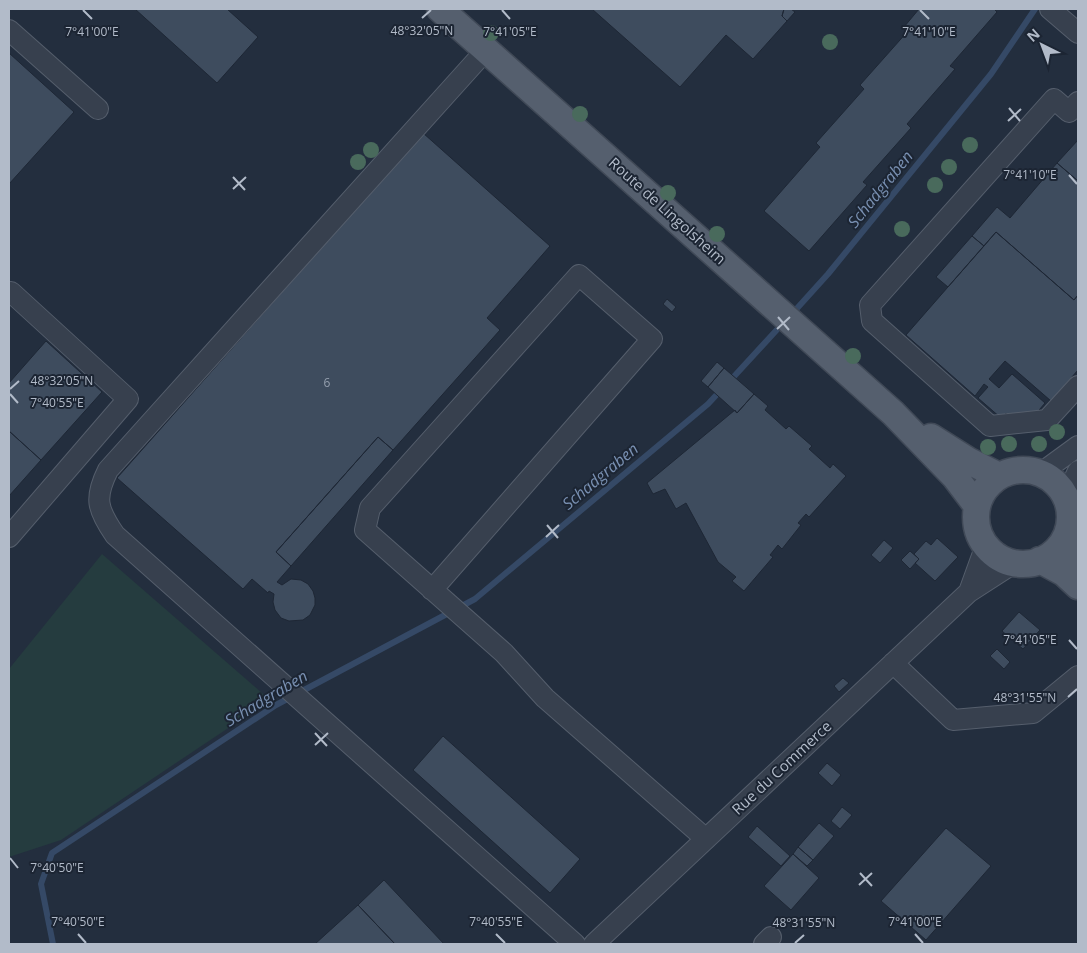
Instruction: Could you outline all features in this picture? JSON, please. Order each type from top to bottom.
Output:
[{"type":"main road","name":"Route de Lingolsheim","points":[[440,9],[893,413]]},
{"type":"main road","points":[[893,413],[968,461],[999,476]]},
{"type":"main road","points":[[893,413],[955,476],[977,506]]},
{"type":"main road","points":[[1027,470],[1041,473],[1055,482],[1066,496],[1070,518],[1068,530],[1062,543],[1052,553],[1040,560],[1027,564],[1014,563],[1003,559],[986,545],[979,533],[976,519],[977,506],[982,494],[999,476],[1013,471],[1027,470]]},
{"type":"main road","points":[[1068,530],[1078,560]]},
{"type":"main road","points":[[1040,560],[1064,573],[1078,586]]},
{"type":"street","points":[[1050,9],[1078,33]]},
{"type":"street","points":[[9,30],[98,110]]},
{"type":"street","points":[[486,50],[108,470],[100,487],[99,500],[103,518],[115,535],[575,944]]},
{"type":"street","points":[[1078,102],[1070,112],[1054,99],[870,305],[872,321],[990,426],[1047,420],[1078,386]]},
{"type":"street","points":[[432,590],[652,339],[579,275],[370,508],[365,530],[432,590],[504,653],[545,698],[706,839]]},
{"type":"street","points":[[9,294],[11,292],[128,399],[9,537]]},
{"type":"street","points":[[1041,473],[1078,446]]},
{"type":"street","points":[[1066,496],[1078,471]]},
{"type":"street","name":"Rue du Commerce","points":[[969,592],[986,545]]},
{"type":"street","name":"Rue du Commerce","points":[[594,944],[969,592],[1014,563]]},
{"type":"street","points":[[893,663],[953,720],[1033,713],[1078,676]]},
{"type":"green space","points":[[102,554],[270,700],[61,840],[9,857],[9,669]]},
{"type":"building","points":[[135,9],[227,9],[258,37],[217,83]]},
{"type":"building","points":[[592,9],[784,9],[782,16],[787,21],[753,59],[726,35],[680,87]]},
{"type":"building","points":[[784,9],[791,9],[795,12],[787,21],[782,16]]},
{"type":"building","points":[[919,9],[994,9],[997,12],[950,66],[955,69],[907,124],[911,128],[863,182],[867,185],[809,251],[764,211],[820,147],[816,143],[864,89],[860,85],[908,31],[904,27]]},
{"type":"building","points":[[9,53],[74,112],[9,184]]},
{"type":"building","points":[[423,133],[550,246],[487,318],[500,330],[393,450],[378,437],[276,552],[291,566],[277,582],[282,585],[291,579],[301,580],[308,584],[315,598],[315,605],[310,615],[303,620],[289,621],[281,618],[275,610],[274,594],[269,591],[268,593],[252,579],[243,589],[117,478]]},
{"type":"building","points":[[1078,140],[1078,181],[1057,163]]},
{"type":"building","points":[[1057,163],[1078,181],[1078,295],[1074,300],[996,232],[984,246],[972,236],[997,207],[1010,218]]},
{"type":"building","points":[[996,232],[1074,300],[1078,295],[1078,370],[1051,401],[1005,361],[989,379],[999,388],[1012,374],[1045,403],[1034,416],[1009,416],[1006,413],[1001,418],[978,398],[988,387],[984,384],[975,396],[906,335]]},
{"type":"building","points":[[972,236],[984,246],[948,287],[936,277]]},
{"type":"building","points":[[667,299],[676,307],[672,312],[663,304]]},
{"type":"building","points":[[46,341],[102,392],[41,460],[9,431],[9,383]]},
{"type":"building","points":[[717,362],[724,368],[708,387],[701,381]]},
{"type":"building","points":[[724,368],[754,394],[737,413],[708,387]]},
{"type":"building","points":[[754,394],[768,406],[765,410],[786,429],[789,426],[812,446],[809,449],[830,468],[833,464],[846,476],[809,517],[806,514],[798,523],[801,525],[782,549],[778,545],[770,555],[773,557],[744,591],[732,581],[736,577],[718,562],[686,503],[676,509],[665,489],[653,494],[647,483],[735,410],[737,413]]},
{"type":"building","points":[[9,431],[41,460],[9,496]]},
{"type":"building","points":[[378,437],[393,450],[291,566],[276,552]]},
{"type":"building","points":[[937,538],[958,557],[935,581],[915,563],[919,559],[914,554],[926,541],[931,545]]},
{"type":"building","points":[[884,540],[893,548],[880,563],[871,555]]},
{"type":"building","points":[[910,551],[919,559],[910,569],[901,560]]},
{"type":"building","points":[[1019,612],[1040,630],[1023,649],[1002,631]]},
{"type":"building","points":[[997,649],[1010,662],[1004,669],[990,656]]},
{"type":"building","points":[[843,678],[849,683],[839,692],[834,686]]},
{"type":"building","points":[[443,736],[580,859],[550,893],[413,770]]},
{"type":"building","points":[[827,763],[841,775],[832,786],[818,773]]},
{"type":"building","points":[[842,807],[852,815],[840,829],[831,821]]},
{"type":"building","points":[[819,823],[834,836],[813,860],[798,847]]},
{"type":"building","points":[[757,826],[790,856],[781,866],[748,837]]},
{"type":"building","points":[[946,828],[991,866],[926,940],[881,901]]},
{"type":"building","points":[[798,847],[813,860],[807,866],[793,854]]},
{"type":"building","points":[[793,854],[819,878],[791,910],[764,886]]},
{"type":"building","points":[[384,880],[444,944],[395,944],[358,905]]},
{"type":"building","points":[[358,905],[395,944],[315,944]]},
{"type":"waterway","name":"Schadgraben","points":[[791,315],[828,274],[991,74],[1035,9]]},
{"type":"waterway","name":"Schadgraben","points":[[728,383],[784,322]]},
{"type":"waterway","name":"Schadgraben","points":[[53,944],[41,884],[52,853],[276,705],[475,599],[708,404],[721,390]]}]
